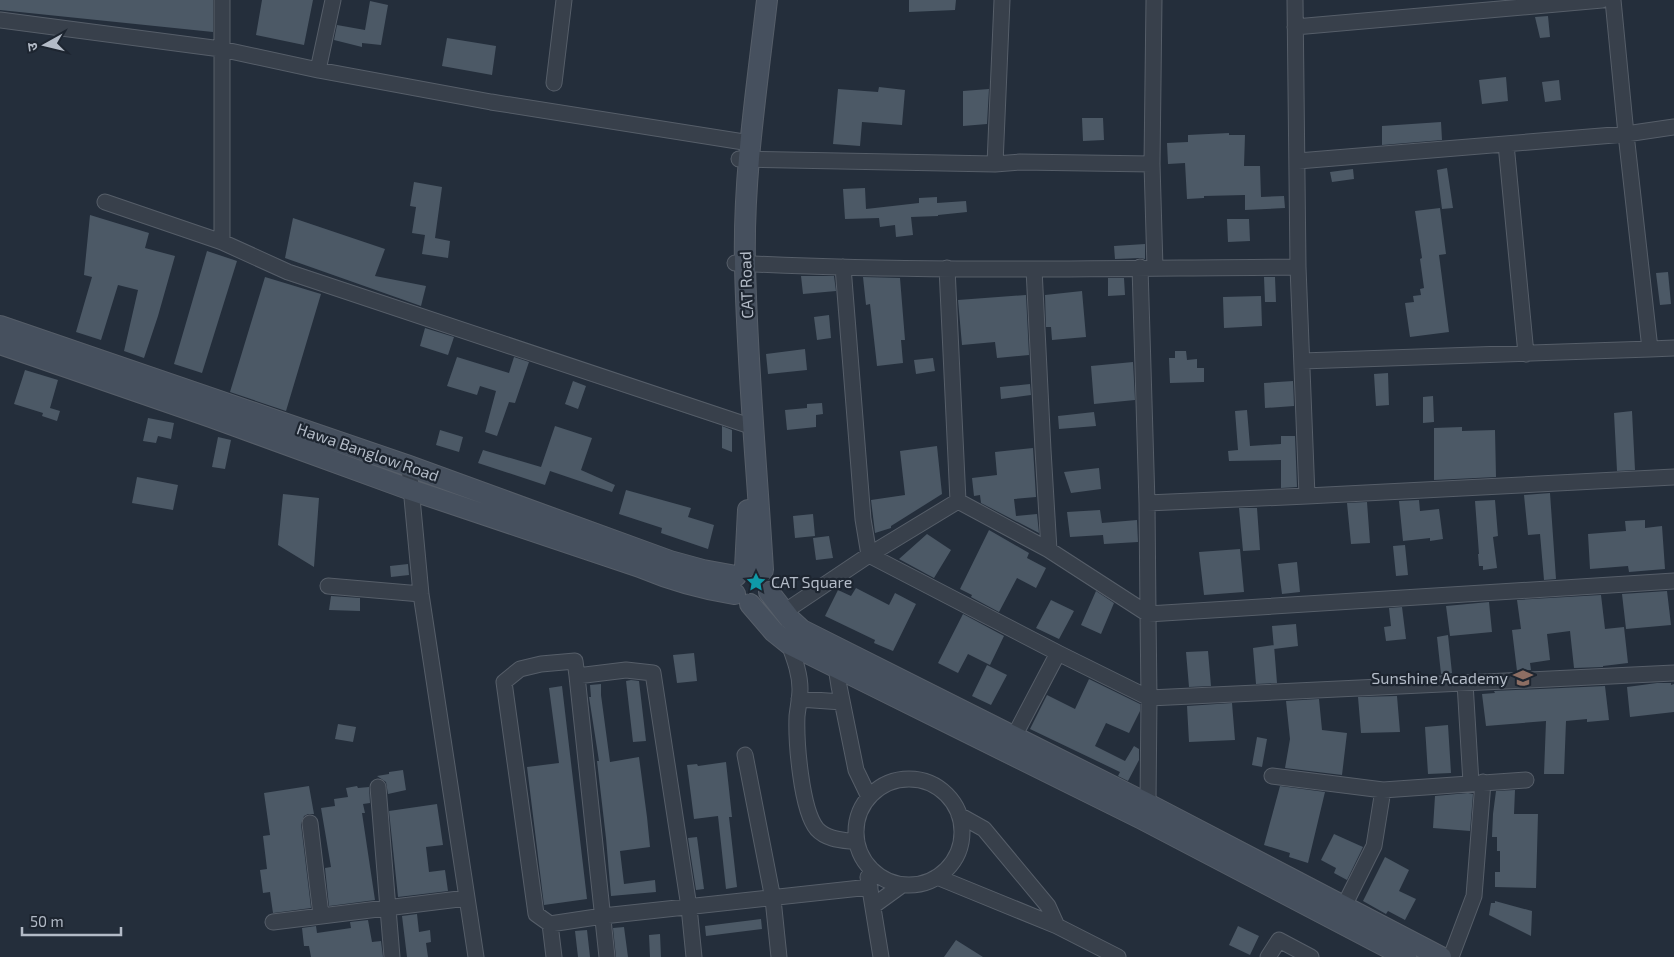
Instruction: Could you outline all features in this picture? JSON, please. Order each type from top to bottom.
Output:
[{"type":"street","points":[[222,0],[222,242]]},
{"type":"street","points":[[318,70],[333,0]]},
{"type":"street","points":[[554,83],[564,0]]},
{"type":"street","name":"CAT Road","points":[[756,0],[745,151],[740,263],[748,426],[746,582],[770,580],[769,592],[784,612]]},
{"type":"street","name":"CAT Road","points":[[745,151],[767,0]]},
{"type":"street","points":[[995,164],[1002,0]]},
{"type":"street","points":[[1148,804],[1147,267],[1152,164],[1154,0]]},
{"type":"street","points":[[1295,0],[1298,267],[1307,496]]},
{"type":"street","points":[[1295,27],[1602,0]]},
{"type":"street","points":[[1613,0],[1650,349]]},
{"type":"street","points":[[0,20],[221,49],[318,70],[745,151],[995,164],[1020,162],[1152,164]]},
{"type":"street","points":[[1298,160],[1626,134],[1674,127]]},
{"type":"street","points":[[1506,144],[1526,354]]},
{"type":"street","points":[[105,202],[222,242],[288,272],[748,426]]},
{"type":"street","points":[[740,263],[843,267],[1034,269],[1298,267]]},
{"type":"street","points":[[843,267],[863,519],[870,555]]},
{"type":"street","points":[[947,268],[958,500]]},
{"type":"street","points":[[1034,269],[1049,550]]},
{"type":"street","name":"Hawa Banglow Road","points":[[0,326],[76,361],[212,417],[411,490],[643,560],[670,561],[746,582]]},
{"type":"street","name":"Hawa Banglow Road","points":[[0,344],[76,361],[410,466],[643,560]]},
{"type":"street","points":[[1302,361],[1674,348]]},
{"type":"street","points":[[410,466],[421,594],[476,957]]},
{"type":"street","points":[[1147,503],[1674,478]]},
{"type":"street","points":[[869,797],[856,770],[842,702],[840,659],[802,630],[784,612],[958,500]]},
{"type":"street","points":[[958,500],[1049,550],[1148,614],[1674,580]]},
{"type":"street","points":[[870,555],[1149,698],[1674,673]]},
{"type":"street","points":[[746,582],[774,632],[789,644],[840,659],[1010,744],[1142,819],[1406,957]]},
{"type":"street","points":[[328,586],[421,594]]},
{"type":"street","points":[[789,644],[798,670],[800,689],[797,717],[800,772],[808,811],[817,829],[828,838],[856,842]]},
{"type":"street","points":[[1010,744],[1058,653]]},
{"type":"street","points":[[607,957],[602,916],[575,661],[541,664],[520,669],[504,682],[536,914],[550,924],[602,916],[870,887]]},
{"type":"street","points":[[577,676],[626,670],[653,673],[694,957]]},
{"type":"street","points":[[1451,957],[1474,896],[1477,782],[1465,683]]},
{"type":"street","points":[[799,699],[842,702]]},
{"type":"street","points":[[1010,744],[1148,804],[1442,957]]},
{"type":"street","points":[[745,755],[773,899],[779,957]]},
{"type":"street","points":[[1272,776],[1383,790],[1526,780]]},
{"type":"street","points":[[911,778],[927,782],[941,789],[952,801],[959,815],[962,833],[958,850],[950,865],[936,877],[920,884],[902,885],[884,879],[866,864],[856,842],[856,826],[860,810],[869,797],[881,786],[896,780],[911,778]]},
{"type":"street","points":[[378,787],[392,957]]},
{"type":"street","points":[[1344,906],[1374,846],[1383,790]]},
{"type":"street","points":[[959,815],[984,829],[1048,906],[1058,926]]},
{"type":"street","points":[[310,823],[321,915]]},
{"type":"street","points":[[866,864],[881,957]]},
{"type":"street","points":[[936,877],[1058,926],[1118,957]]},
{"type":"street","points":[[873,906],[902,885]]},
{"type":"street","points":[[273,922],[468,898]]},
{"type":"street","points":[[550,924],[554,957]]},
{"type":"street","points":[[1268,957],[1279,940],[1311,957]]},
{"type":"building","points":[[0,0],[213,0],[213,32],[0,10]]},
{"type":"building","points":[[262,0],[313,0],[304,45],[256,35]]},
{"type":"building","points":[[909,0],[956,0],[955,10],[909,12]]},
{"type":"building","points":[[370,1],[388,5],[381,45],[362,43],[362,47],[334,40],[337,25],[365,30]]},
{"type":"building","points":[[1548,16],[1550,37],[1540,38],[1535,17]]},
{"type":"building","points":[[447,38],[496,46],[492,75],[442,66]]},
{"type":"building","points":[[1506,77],[1508,101],[1482,104],[1479,80]]},
{"type":"building","points":[[1559,80],[1561,100],[1545,102],[1542,82]]},
{"type":"building","points":[[879,87],[905,90],[902,125],[862,122],[860,146],[833,144],[838,89],[878,92]]},
{"type":"building","points":[[989,89],[987,124],[963,126],[963,91]]},
{"type":"building","points":[[1082,118],[1103,118],[1104,140],[1083,141]]},
{"type":"building","points":[[1441,122],[1442,140],[1382,145],[1382,126]]},
{"type":"building","points":[[1229,133],[1229,135],[1245,135],[1244,166],[1260,166],[1261,197],[1284,196],[1285,208],[1245,210],[1245,195],[1204,196],[1204,198],[1187,199],[1185,163],[1168,164],[1167,143],[1188,142],[1188,135]]},
{"type":"building","points":[[1447,168],[1453,208],[1442,209],[1437,170]]},
{"type":"building","points":[[1353,169],[1354,179],[1332,182],[1330,172]]},
{"type":"building","points":[[414,182],[442,187],[435,238],[450,241],[448,258],[422,254],[425,235],[412,233],[416,207],[410,206]]},
{"type":"building","points":[[865,188],[866,209],[919,203],[919,198],[937,197],[937,203],[966,201],[967,212],[911,217],[913,235],[896,237],[895,225],[880,227],[879,218],[845,219],[843,189]]},
{"type":"building","points":[[1440,208],[1446,254],[1439,255],[1449,332],[1410,337],[1405,303],[1414,302],[1413,296],[1421,295],[1420,289],[1424,288],[1415,211]]},
{"type":"building","points":[[90,215],[149,233],[145,248],[175,256],[144,358],[124,351],[138,290],[118,285],[101,340],[76,332],[92,277],[84,275]]},
{"type":"building","points":[[293,218],[385,249],[375,276],[426,286],[421,306],[285,258]]},
{"type":"building","points":[[1227,219],[1249,219],[1250,241],[1228,242]]},
{"type":"building","points":[[1145,244],[1145,259],[1115,259],[1114,246]]},
{"type":"building","points":[[207,251],[237,261],[202,373],[174,364]]},
{"type":"building","points":[[1668,272],[1671,304],[1660,305],[1656,273]]},
{"type":"building","points":[[801,276],[834,276],[836,291],[803,294]]},
{"type":"building","points":[[265,277],[321,294],[286,411],[230,392]]},
{"type":"building","points":[[863,277],[900,278],[905,340],[901,340],[903,363],[877,366],[870,304],[866,305]]},
{"type":"building","points":[[1264,277],[1275,277],[1276,302],[1265,302]]},
{"type":"building","points":[[1108,278],[1124,278],[1125,295],[1108,296]]},
{"type":"building","points":[[1082,291],[1086,337],[1052,340],[1051,327],[1046,327],[1045,295]]},
{"type":"building","points":[[1026,295],[1029,355],[997,358],[995,342],[962,345],[958,300]]},
{"type":"building","points":[[1261,296],[1262,326],[1224,328],[1223,297]]},
{"type":"building","points":[[829,315],[831,338],[817,340],[814,317]]},
{"type":"building","points":[[425,328],[454,337],[448,355],[420,346]]},
{"type":"building","points":[[805,349],[807,370],[768,374],[766,354]]},
{"type":"building","points":[[1175,351],[1186,351],[1187,360],[1197,359],[1197,368],[1204,368],[1204,382],[1170,383],[1169,358],[1175,358]]},
{"type":"building","points":[[457,357],[509,373],[514,357],[529,362],[515,403],[509,402],[497,436],[485,432],[496,391],[480,386],[477,395],[447,386]]},
{"type":"building","points":[[933,358],[935,371],[916,374],[914,360]]},
{"type":"building","points":[[1133,362],[1135,400],[1094,404],[1091,366]]},
{"type":"building","points":[[25,370],[58,380],[50,408],[60,411],[57,421],[42,416],[43,413],[14,404]]},
{"type":"building","points":[[1388,373],[1389,405],[1376,406],[1374,374]]},
{"type":"building","points":[[573,381],[586,386],[578,409],[565,404]]},
{"type":"building","points":[[1293,381],[1294,406],[1265,408],[1264,383]]},
{"type":"building","points":[[1030,384],[1031,395],[1001,399],[1000,387]]},
{"type":"building","points":[[1433,396],[1434,422],[1423,423],[1423,397]]},
{"type":"building","points":[[822,403],[823,414],[816,415],[816,427],[787,430],[785,410],[807,408],[807,404]]},
{"type":"building","points":[[1247,410],[1250,446],[1281,444],[1281,436],[1295,436],[1297,487],[1281,488],[1281,460],[1229,461],[1228,451],[1238,450],[1235,411]]},
{"type":"building","points":[[1632,411],[1635,470],[1617,471],[1614,413]]},
{"type":"building","points":[[1094,412],[1096,426],[1059,429],[1058,416]]},
{"type":"building","points":[[148,418],[174,423],[171,439],[158,436],[156,443],[143,441]]},
{"type":"building","points":[[555,426],[592,438],[581,470],[615,485],[612,492],[550,471],[545,485],[478,463],[483,450],[541,467]]},
{"type":"building","points":[[722,426],[732,430],[732,452],[722,448]]},
{"type":"building","points":[[1462,427],[1462,431],[1495,430],[1496,477],[1434,480],[1434,428]]},
{"type":"building","points":[[440,430],[463,437],[459,452],[436,445]]},
{"type":"building","points":[[218,437],[231,440],[225,469],[212,467]]},
{"type":"building","points":[[937,446],[942,494],[891,526],[891,528],[875,533],[871,500],[905,495],[900,451]]},
{"type":"building","points":[[1033,448],[1036,497],[1014,499],[1016,516],[1037,514],[1039,533],[981,503],[980,495],[974,496],[972,478],[997,475],[995,452]]},
{"type":"building","points":[[1099,468],[1101,489],[1071,493],[1064,472]]},
{"type":"building","points":[[137,477],[178,485],[173,510],[132,503]]},
{"type":"building","points":[[626,490],[691,508],[688,517],[714,525],[708,549],[661,533],[662,528],[619,514]]},
{"type":"building","points":[[1550,493],[1556,579],[1544,580],[1540,534],[1528,535],[1524,495]]},
{"type":"building","points":[[283,494],[319,498],[314,567],[278,545]]},
{"type":"building","points":[[1419,500],[1420,511],[1439,509],[1443,539],[1430,541],[1430,538],[1403,541],[1399,501]]},
{"type":"building","points":[[1495,500],[1498,536],[1493,537],[1497,568],[1483,570],[1483,566],[1479,566],[1475,501]]},
{"type":"building","points":[[1367,502],[1370,543],[1351,544],[1347,503]]},
{"type":"building","points":[[1239,508],[1257,508],[1260,550],[1243,551]]},
{"type":"building","points":[[1100,510],[1102,523],[1137,520],[1138,542],[1104,544],[1103,535],[1070,537],[1067,512]]},
{"type":"building","points":[[813,514],[815,536],[795,538],[793,516]]},
{"type":"building","points":[[1645,520],[1645,528],[1662,526],[1665,569],[1629,572],[1628,566],[1590,569],[1588,534],[1626,531],[1625,521]]},
{"type":"building","points":[[989,530],[1029,553],[1027,558],[1046,568],[1036,588],[1017,578],[999,612],[960,589]]},
{"type":"building","points":[[927,534],[951,550],[934,578],[899,559]]},
{"type":"building","points":[[829,536],[833,558],[816,560],[813,538]]},
{"type":"building","points":[[1405,545],[1408,575],[1396,576],[1393,546]]},
{"type":"building","points":[[1240,549],[1244,592],[1204,595],[1199,552]]},
{"type":"building","points":[[1297,562],[1300,592],[1282,594],[1278,564]]},
{"type":"building","points":[[408,564],[409,575],[391,577],[390,566]]},
{"type":"building","points":[[856,588],[889,605],[895,593],[916,604],[893,651],[874,643],[875,640],[825,616],[838,590],[851,596]]},
{"type":"building","points":[[1096,591],[1114,603],[1101,634],[1081,625]]},
{"type":"building","points":[[1667,591],[1671,625],[1626,629],[1622,594]]},
{"type":"building","points":[[1601,595],[1605,629],[1624,627],[1628,663],[1603,667],[1574,668],[1570,631],[1547,634],[1550,660],[1530,663],[1531,670],[1517,671],[1512,630],[1521,629],[1517,600]]},
{"type":"building","points":[[331,596],[360,598],[360,611],[329,610]]},
{"type":"building","points":[[1051,600],[1074,611],[1059,639],[1036,628]]},
{"type":"building","points":[[1489,602],[1492,632],[1450,636],[1446,606]]},
{"type":"building","points":[[1402,607],[1406,639],[1386,641],[1384,627],[1391,626],[1389,608]]},
{"type":"building","points":[[963,614],[1004,636],[990,665],[968,654],[958,673],[938,663]]},
{"type":"building","points":[[1296,624],[1298,646],[1274,649],[1272,626]]},
{"type":"building","points":[[1448,635],[1452,673],[1441,674],[1437,637]]},
{"type":"building","points":[[1274,645],[1277,683],[1256,684],[1253,648]]},
{"type":"building","points":[[1208,651],[1211,686],[1189,687],[1186,652]]},
{"type":"building","points":[[694,653],[697,681],[677,683],[673,655]]},
{"type":"building","points":[[987,665],[1007,675],[991,705],[972,696]]},
{"type":"building","points":[[1089,679],[1140,704],[1140,711],[1129,733],[1106,723],[1095,746],[1125,761],[1134,746],[1139,749],[1139,760],[1128,781],[1118,776],[1120,772],[1030,729],[1047,695],[1075,709]]},
{"type":"building","points":[[626,681],[639,681],[646,741],[633,742]]},
{"type":"building","points":[[1657,683],[1674,684],[1674,712],[1630,717],[1627,687]]},
{"type":"building","points":[[601,684],[610,762],[639,757],[647,817],[650,847],[620,851],[624,884],[655,880],[656,892],[611,896],[597,761],[599,761],[589,697],[591,697],[590,685]]},
{"type":"building","points":[[562,686],[587,899],[544,905],[527,767],[559,763],[549,688]]},
{"type":"building","points":[[1605,686],[1609,720],[1587,722],[1587,719],[1566,721],[1564,774],[1544,774],[1546,721],[1486,726],[1482,694],[1495,693],[1494,691]]},
{"type":"building","points":[[1397,696],[1400,732],[1361,733],[1358,697]]},
{"type":"building","points":[[1319,699],[1322,730],[1347,733],[1342,775],[1285,768],[1290,739],[1286,701]]},
{"type":"building","points":[[1232,703],[1235,740],[1189,742],[1187,706]]},
{"type":"building","points":[[338,724],[356,727],[353,742],[335,739]]},
{"type":"building","points":[[1448,725],[1451,773],[1428,774],[1425,727]]},
{"type":"building","points":[[1257,737],[1267,739],[1262,767],[1252,765]]},
{"type":"building","points":[[726,762],[732,817],[729,817],[737,887],[726,889],[718,816],[694,819],[687,765],[697,764],[698,766]]},
{"type":"building","points":[[403,770],[406,790],[388,794],[386,782],[377,776]]},
{"type":"building","points":[[309,786],[314,814],[304,816],[301,824],[311,908],[273,913],[270,892],[263,893],[260,870],[267,869],[263,836],[270,835],[264,793]]},
{"type":"building","points":[[357,786],[358,788],[369,787],[370,803],[363,804],[365,813],[362,813],[375,900],[329,906],[325,868],[331,867],[321,808],[335,806],[334,799],[348,797],[346,788]]},
{"type":"building","points":[[1280,786],[1325,792],[1308,863],[1289,857],[1290,853],[1264,845]]},
{"type":"building","points":[[1515,790],[1514,814],[1538,814],[1536,888],[1495,887],[1495,872],[1500,872],[1500,851],[1497,851],[1497,837],[1492,837],[1496,791]]},
{"type":"building","points":[[1473,794],[1470,831],[1433,828],[1435,796]]},
{"type":"building","points":[[437,804],[443,845],[426,847],[429,872],[445,870],[448,891],[398,897],[389,811]]},
{"type":"building","points":[[1334,834],[1363,847],[1347,880],[1334,873],[1336,868],[1321,860]]},
{"type":"building","points":[[697,837],[704,889],[696,890],[688,838]]},
{"type":"building","points":[[1385,857],[1409,870],[1399,891],[1416,899],[1405,920],[1388,911],[1386,914],[1363,901]]},
{"type":"building","points":[[1495,901],[1532,911],[1531,936],[1489,915],[1491,903],[1495,903]]},
{"type":"building","points":[[417,914],[419,932],[430,930],[431,942],[426,943],[428,957],[407,957],[402,916]]},
{"type":"building","points":[[761,919],[762,929],[706,936],[705,926]]},
{"type":"building","points":[[368,920],[372,942],[381,941],[383,957],[311,957],[309,946],[304,946],[302,928],[316,926],[317,933],[351,928],[350,922]]},
{"type":"building","points":[[1238,926],[1259,936],[1250,955],[1229,945]]},
{"type":"building","points":[[624,927],[628,957],[616,957],[613,928]]},
{"type":"building","points":[[587,930],[590,957],[578,957],[575,931]]},
{"type":"building","points":[[660,934],[661,957],[650,957],[649,935]]},
{"type":"building","points":[[956,940],[983,957],[944,957]]},
{"type":"place","name":"CAT Square","points":[[756,582]]},
{"type":"place","name":"Sunshine Academy","points":[[1523,678]]}]
